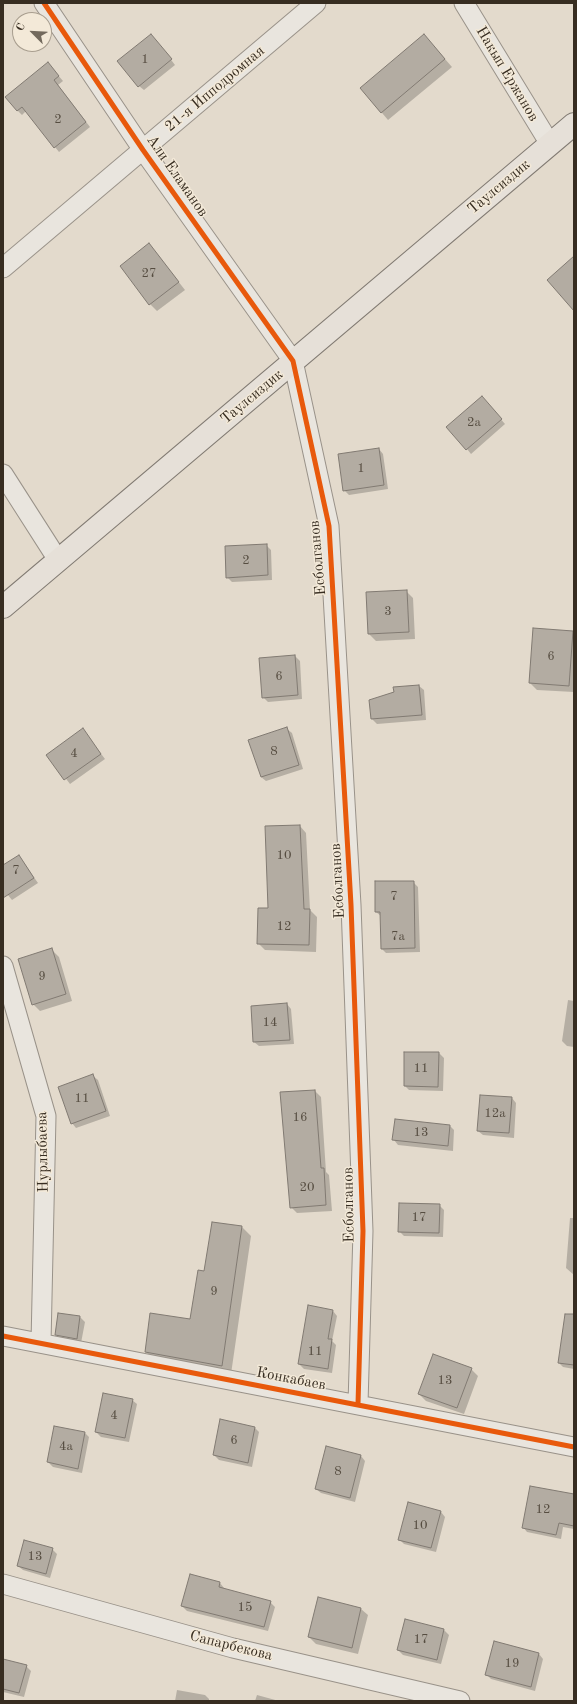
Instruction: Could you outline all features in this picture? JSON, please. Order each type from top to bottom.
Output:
[{"type":"main road","name":"Таулсиздик","points":[[3,607],[574,124]]},
{"type":"street","name":"Али Еламанов","points":[[44,3],[143,150],[293,361]]},
{"type":"street","name":"21-я Ипподромная","points":[[3,268],[316,3]]},
{"type":"street","name":"Накып Ержанов","points":[[464,3],[550,144]]},
{"type":"street","name":"Есболганов","points":[[293,361],[329,526],[330,542],[351,905],[363,1231],[358,1404]]},
{"type":"street","points":[[3,474],[58,560]]},
{"type":"street","name":"Нурлыбаева","points":[[3,966],[46,1116],[41,1343]]},
{"type":"street","name":"Конкабаев","points":[[3,1336],[574,1447]]},
{"type":"street","name":"Сапарбекова","points":[[3,1584],[233,1648],[460,1701]]},
{"type":"building","points":[[151,34],[172,59],[138,87],[117,61]]},
{"type":"building","points":[[424,34],[445,59],[381,113],[360,88]]},
{"type":"building","points":[[48,62],[59,76],[54,80],[86,122],[54,148],[22,107],[17,111],[5,97]]},
{"type":"building","points":[[149,243],[179,282],[149,305],[120,266]]},
{"type":"building","points":[[574,256],[574,311],[547,280]]},
{"type":"building","points":[[482,396],[502,419],[466,450],[446,427]]},
{"type":"building","points":[[379,448],[384,485],[343,491],[338,454]]},
{"type":"building","points":[[267,544],[268,575],[226,578],[225,546]]},
{"type":"building","points":[[407,590],[409,632],[368,634],[366,592]]},
{"type":"building","points":[[533,628],[573,631],[569,686],[529,683]]},
{"type":"building","points":[[295,655],[298,695],[262,698],[259,658]]},
{"type":"building","points":[[419,685],[422,715],[371,719],[369,700],[394,692],[393,687]]},
{"type":"building","points":[[287,727],[299,765],[261,777],[248,740]]},
{"type":"building","points":[[83,728],[101,754],[64,780],[46,755]]},
{"type":"building","points":[[300,825],[304,909],[310,909],[309,945],[257,944],[258,908],[268,908],[265,826]]},
{"type":"building","points":[[19,855],[34,878],[3,898],[3,865]]},
{"type":"building","points":[[375,881],[414,881],[415,948],[381,949],[380,912],[375,912]]},
{"type":"building","points":[[52,948],[66,994],[32,1005],[18,959]]},
{"type":"building","points":[[287,1003],[290,1040],[253,1042],[251,1006]]},
{"type":"building","points":[[404,1052],[439,1052],[438,1087],[404,1086]]},
{"type":"building","points":[[93,1074],[106,1111],[71,1124],[58,1087]]},
{"type":"building","points":[[315,1090],[321,1168],[324,1168],[326,1205],[290,1208],[280,1092]]},
{"type":"building","points":[[480,1095],[512,1097],[509,1133],[477,1131]]},
{"type":"building","points":[[395,1119],[450,1125],[448,1146],[392,1140]]},
{"type":"building","points":[[399,1203],[440,1204],[439,1233],[398,1232]]},
{"type":"building","points":[[212,1222],[242,1226],[222,1366],[145,1352],[150,1313],[190,1319],[198,1270],[204,1271]]},
{"type":"building","points":[[308,1305],[333,1310],[328,1339],[332,1339],[328,1369],[298,1364]]},
{"type":"building","points":[[58,1313],[80,1316],[77,1339],[55,1335]]},
{"type":"building","points":[[565,1314],[574,1314],[574,1365],[558,1363]]},
{"type":"building","points":[[433,1354],[472,1368],[457,1408],[418,1394]]},
{"type":"building","points":[[103,1393],[133,1399],[125,1438],[95,1432]]},
{"type":"building","points":[[220,1419],[255,1427],[248,1463],[213,1455]]},
{"type":"building","points":[[54,1426],[85,1432],[78,1469],[47,1462]]},
{"type":"building","points":[[326,1446],[361,1455],[350,1498],[315,1489]]},
{"type":"building","points":[[530,1486],[574,1494],[574,1526],[559,1523],[556,1535],[522,1528]]},
{"type":"building","points":[[408,1502],[441,1511],[431,1548],[398,1540]]},
{"type":"building","points":[[24,1540],[53,1548],[46,1574],[17,1566]]},
{"type":"building","points":[[190,1574],[220,1582],[219,1587],[271,1601],[264,1627],[181,1606]]},
{"type":"building","points":[[318,1597],[361,1608],[352,1648],[308,1637]]},
{"type":"building","points":[[405,1619],[444,1629],[437,1660],[397,1650]]},
{"type":"building","points":[[494,1641],[539,1653],[531,1687],[485,1675]]},
{"type":"building","points":[[3,1659],[27,1665],[19,1693],[3,1689]]},
{"type":"cycle path","points":[[44,3],[143,150],[293,361],[329,526],[351,905],[363,1231],[358,1404]]},
{"type":"cycle path","points":[[3,1336],[574,1447]]}]
